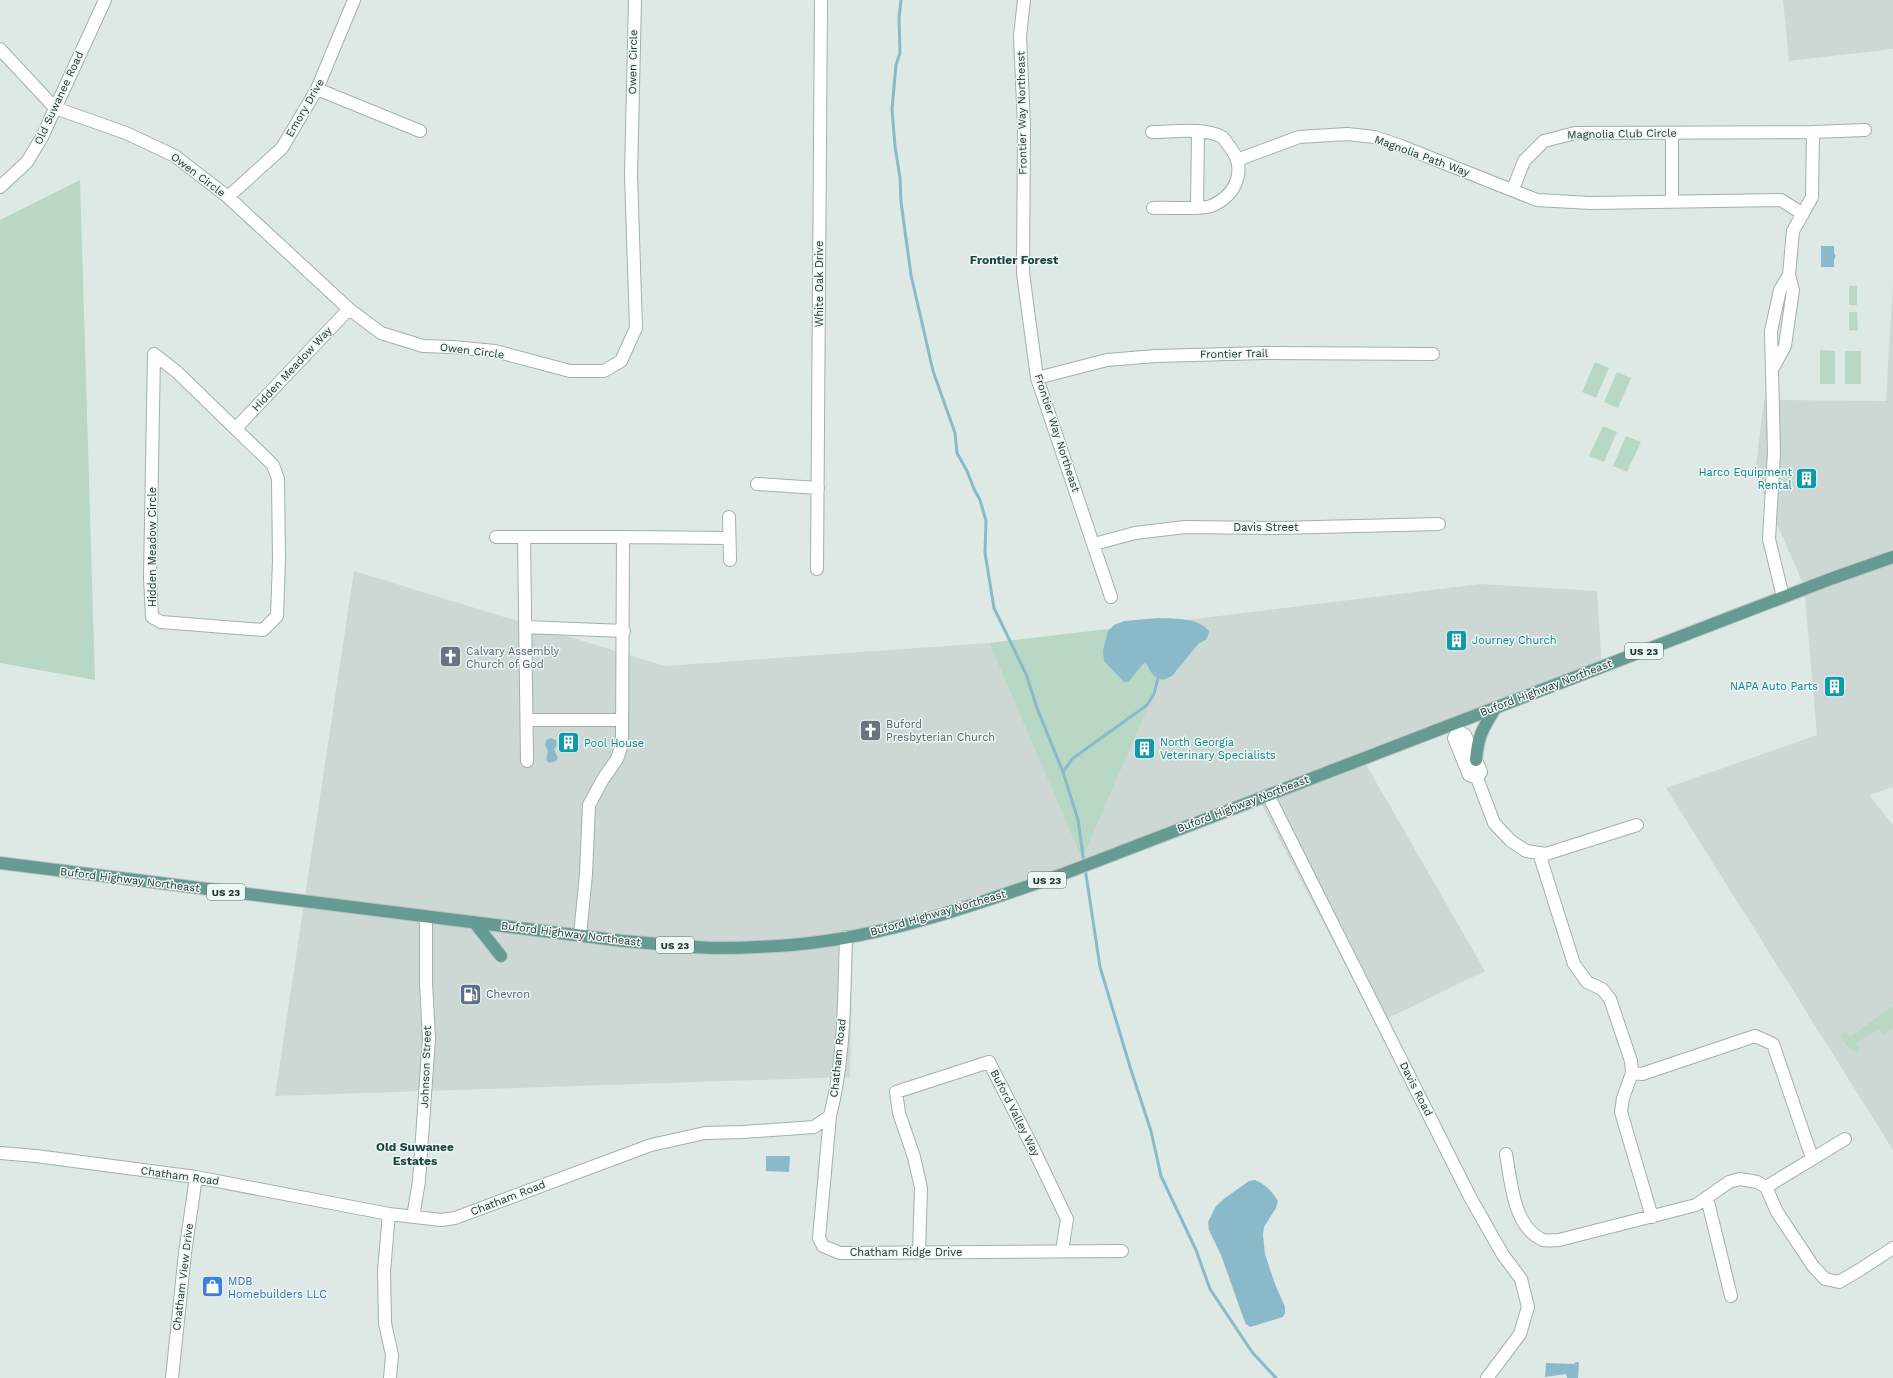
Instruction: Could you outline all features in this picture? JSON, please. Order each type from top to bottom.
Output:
[{"type":"main road","name":"Buford Highway Northeast","points":[[0,863],[623,941],[714,948],[792,944],[846,937],[886,930],[976,905],[1063,874],[1268,795],[1457,727],[1496,707],[1783,597],[1893,557]]},
{"type":"main road","points":[[1476,760],[1478,741],[1483,728],[1496,707]]},
{"type":"main road","points":[[474,922],[501,956]]},
{"type":"street","name":"Old Suwanee Road","points":[[0,187],[27,162],[42,137],[106,0]]},
{"type":"street","name":"Emory Drive","points":[[228,197],[282,148],[317,89],[354,0]]},
{"type":"street","name":"Owen Circle","points":[[55,108],[126,133],[175,156],[228,197],[348,310],[381,333],[423,346],[495,351],[570,371],[604,371],[621,361],[636,328],[631,175],[635,0]]},
{"type":"street","name":"White Oak Drive","points":[[817,568],[821,0]]},
{"type":"street","name":"Frontier Way Northeast","points":[[1024,0],[1020,36],[1024,126],[1023,272],[1037,378],[1111,597]]},
{"type":"street","points":[[0,49],[55,108]]},
{"type":"street","points":[[317,89],[420,131]]},
{"type":"street","name":"Magnolia Club Circle","points":[[1513,190],[1524,161],[1544,141],[1575,133],[1813,132],[1865,130]]},
{"type":"street","points":[[1152,132],[1198,132],[1223,138],[1236,155],[1240,169],[1234,186],[1224,199],[1210,207],[1153,208]]},
{"type":"street","points":[[1197,207],[1198,132]]},
{"type":"street","points":[[1773,368],[1785,346],[1789,320],[1793,290],[1789,275],[1793,231],[1812,197],[1813,132]]},
{"type":"street","points":[[1672,133],[1672,200]]},
{"type":"street","name":"Magnolia Path Way","points":[[1237,160],[1299,137],[1347,134],[1375,137],[1513,190]]},
{"type":"street","points":[[1513,190],[1537,200],[1590,203],[1672,200],[1781,200],[1803,214]]},
{"type":"street","points":[[1783,597],[1769,539],[1774,452],[1771,331],[1780,290],[1789,275]]},
{"type":"street","name":"Hidden Meadow Way","points":[[236,428],[348,310]]},
{"type":"street","points":[[1774,317],[1789,320]]},
{"type":"street","name":"Frontier Trail","points":[[1037,378],[1107,360],[1156,356],[1265,353],[1433,354]]},
{"type":"street","name":"Hidden Meadow Circle","points":[[154,354],[177,372],[236,428],[273,465],[278,479],[279,561],[277,616],[263,630],[161,622],[152,617],[150,578],[154,354]]},
{"type":"street","points":[[757,484],[818,488]]},
{"type":"street","points":[[729,517],[730,560]]},
{"type":"street","name":"Davis Street","points":[[1094,544],[1135,533],[1185,527],[1278,528],[1439,524]]},
{"type":"street","points":[[496,537],[729,538]]},
{"type":"street","points":[[524,537],[527,761]]},
{"type":"street","points":[[580,935],[586,874],[589,805],[603,779],[617,759],[622,744],[624,631],[623,537]]},
{"type":"street","points":[[525,627],[624,631]]},
{"type":"street","points":[[527,720],[622,720]]},
{"type":"street","points":[[1457,727],[1465,734],[1481,772],[1477,778],[1469,776],[1454,738],[1457,727]]},
{"type":"street","points":[[1477,778],[1494,824],[1510,841],[1526,850],[1546,854],[1637,825]]},
{"type":"street","name":"Davis Road","points":[[1268,795],[1470,1197],[1503,1255],[1521,1279],[1528,1307],[1520,1334],[1489,1377]]},
{"type":"street","points":[[1539,852],[1574,964],[1587,982],[1602,990],[1610,1000],[1631,1061],[1632,1073],[1623,1098],[1621,1112],[1652,1217]]},
{"type":"street","name":"Johnson Street","points":[[413,1217],[419,1181],[429,1038],[426,983],[426,917]]},
{"type":"street","name":"Chatham Road","points":[[0,1153],[36,1156],[196,1177],[389,1214],[441,1220],[455,1218],[651,1145],[705,1133],[814,1127],[830,1116],[836,1092],[841,1044],[846,937]]},
{"type":"street","points":[[1632,1073],[1642,1074],[1755,1036],[1773,1044],[1812,1158]]},
{"type":"street","name":"Buford Valley Way","points":[[919,1252],[921,1188],[914,1157],[899,1113],[896,1092],[989,1062],[1034,1148],[1067,1219],[1062,1251]]},
{"type":"street","name":"Chatham Ridge Drive","points":[[830,1116],[819,1238],[823,1246],[840,1253],[1122,1251]]},
{"type":"street","points":[[1766,1186],[1779,1180],[1812,1158],[1845,1139]]},
{"type":"street","points":[[1506,1154],[1517,1208],[1523,1221],[1532,1233],[1544,1240],[1558,1240],[1696,1205],[1729,1182],[1740,1179],[1757,1182],[1766,1186],[1777,1212],[1813,1266],[1825,1279],[1839,1282],[1893,1248]]},
{"type":"street","name":"Chatham View Drive","points":[[172,1378],[196,1177]]},
{"type":"street","points":[[1707,1198],[1731,1296]]},
{"type":"street","points":[[389,1214],[384,1271],[385,1323],[392,1355],[390,1378]]},
{"type":"shaded area","points":[[1783,0],[1893,0],[1893,49],[1789,61]]},
{"type":"shaded area","points":[[1893,281],[1893,787],[1869,795],[1893,825],[1893,1150],[1666,788],[1817,735],[1804,586],[1755,473],[1764,400],[1886,401]]},
{"type":"shaded area","points":[[354,571],[665,666],[989,643],[1082,858],[1186,620],[1480,584],[1597,591],[1602,668],[1364,761],[1485,971],[1376,1024],[1260,802],[1082,859],[958,914],[853,938],[850,1077],[275,1096]]},
{"type":"green space","points":[[80,180],[95,680],[0,663],[0,220]]},
{"type":"green space","points":[[1849,286],[1857,286],[1857,305],[1849,305]]},
{"type":"green space","points":[[1849,312],[1857,312],[1858,331],[1849,330]]},
{"type":"green space","points":[[1820,350],[1835,351],[1835,384],[1820,384]]},
{"type":"green space","points":[[1845,351],[1861,351],[1861,384],[1845,384]]},
{"type":"green space","points":[[1595,362],[1609,368],[1596,398],[1582,392]]},
{"type":"green space","points":[[1617,372],[1631,378],[1618,408],[1604,402]]},
{"type":"green space","points":[[1603,426],[1617,432],[1604,462],[1589,456]]},
{"type":"green space","points":[[1626,436],[1641,442],[1627,472],[1613,466]]},
{"type":"green space","points":[[1186,620],[1082,859],[989,643]]},
{"type":"green space","points":[[1893,1006],[1893,1028],[1884,1035],[1879,1029],[1856,1043],[1860,1048],[1858,1052],[1850,1049],[1846,1045],[1841,1037],[1842,1033],[1846,1031],[1850,1037]]},
{"type":"water","points":[[1821,246],[1834,246],[1834,253],[1836,256],[1834,260],[1834,267],[1821,267]]},
{"type":"water","points":[[1158,618],[1178,619],[1199,623],[1209,631],[1208,636],[1205,640],[1199,643],[1172,676],[1163,680],[1157,678],[1147,664],[1144,663],[1128,682],[1124,682],[1104,661],[1103,650],[1108,631],[1114,625],[1124,621]]},
{"type":"water","points":[[551,738],[556,740],[557,745],[554,749],[558,758],[556,761],[549,763],[546,759],[548,751],[545,745],[546,740]]},
{"type":"water","points":[[766,1156],[790,1156],[789,1172],[766,1171]]},
{"type":"water","points":[[1255,1180],[1268,1188],[1278,1201],[1276,1208],[1264,1227],[1263,1235],[1265,1254],[1275,1284],[1285,1307],[1285,1313],[1283,1317],[1250,1327],[1246,1324],[1243,1317],[1221,1255],[1209,1230],[1208,1222],[1216,1206],[1249,1181]]},
{"type":"water","points":[[1579,1362],[1578,1378],[1567,1378],[1566,1374],[1545,1377],[1546,1363],[1574,1364]]},
{"type":"waterway","points":[[901,0],[899,18],[900,53],[896,65],[892,109],[895,146],[900,178],[901,202],[911,275],[933,371],[955,433],[957,453],[980,500],[986,521],[985,553],[994,608],[1026,674],[1037,708],[1063,772],[1078,820],[1084,863]]},
{"type":"waterway","points":[[1063,772],[1072,759],[1147,705],[1154,694],[1158,678]]},
{"type":"waterway","points":[[1085,868],[1100,967],[1151,1131],[1161,1176],[1196,1250],[1210,1289],[1252,1352],[1276,1378]]},
{"type":"place","name":"Harco Equipment Rental","points":[[1807,478]]},
{"type":"place","name":"Journey Church","points":[[1456,640]]},
{"type":"place","name":"Calvary Assembly Church of God","points":[[451,657]]},
{"type":"place","name":"NAPA Auto Parts","points":[[1834,686]]},
{"type":"place","name":"Buford Presbyterian Church","points":[[871,730]]},
{"type":"place","name":"Pool House","points":[[569,743]]},
{"type":"place","name":"North Georgia Veterinary Specialists","points":[[1144,748]]},
{"type":"place","name":"Chevron","points":[[470,994]]},
{"type":"place","name":"MDB Homebuilders LLC","points":[[213,1287]]},
{"type":"district","name":"Frontier Forest","points":[[1014,260]]},
{"type":"district","name":"Old Suwanee Estates","points":[[415,1154]]}]
